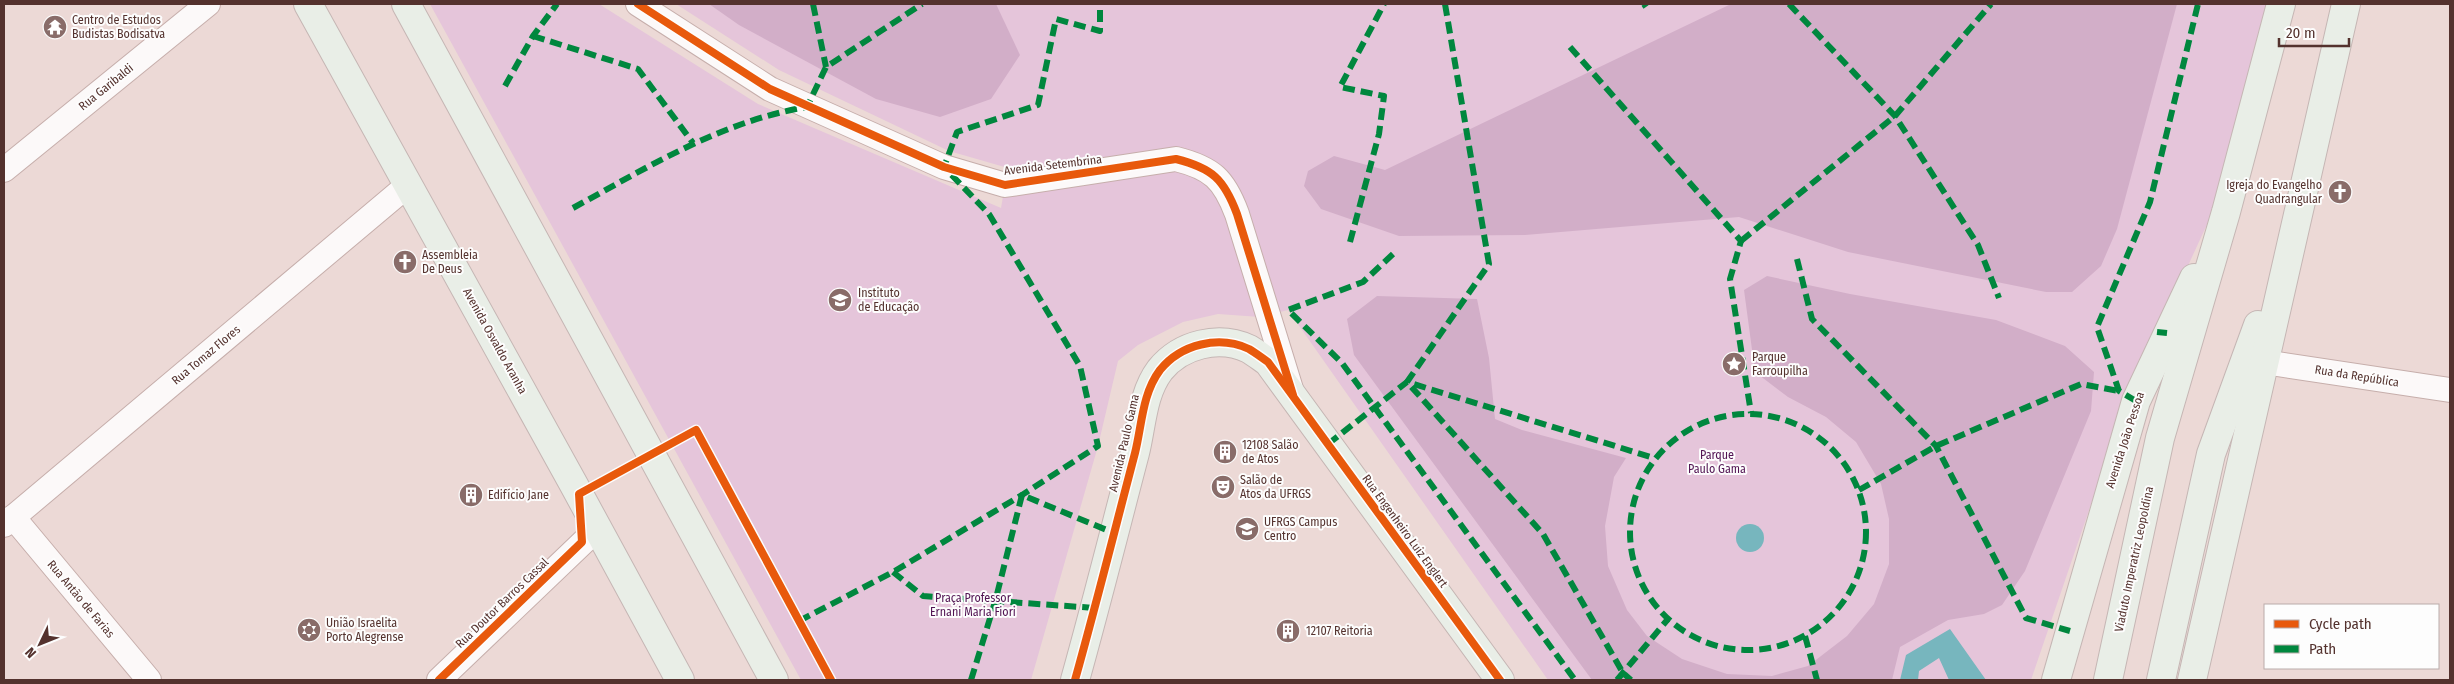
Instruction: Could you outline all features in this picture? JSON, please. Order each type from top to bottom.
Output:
[{"type":"main road","name":"Avenida Osvaldo Aranha","points":[[308,4],[680,680]]},
{"type":"main road","points":[[406,4],[774,680]]},
{"type":"main road","name":"Avenida João Pessoa","points":[[2160,438],[2226,212],[2281,4]]},
{"type":"main road","points":[[2192,680],[2346,4]]},
{"type":"main road","name":"Avenida João Pessoa","points":[[2056,680],[2136,401],[2226,212]]},
{"type":"main road","points":[[2161,680],[2211,454],[2294,228]]},
{"type":"main road","name":"Avenida Paulo Gama","points":[[1075,680],[1136,449],[1148,391],[1160,370],[1176,355],[1200,344],[1226,343],[1249,349],[1268,362],[1293,395]]},
{"type":"main road","name":"Rua Engenheiro Luiz Englert","points":[[1293,395],[1500,680]]},
{"type":"main road","name":"Viaduto Imperatriz Leopoldina","points":[[2108,680],[2160,438]]},
{"type":"street","name":"Rua Garibaldi","points":[[4,170],[208,4]]},
{"type":"street","name":"Avenida Setembrina","points":[[638,4],[770,89],[944,167],[1005,185],[1176,159],[1197,164],[1216,175],[1229,193],[1237,214],[1293,395]]},
{"type":"street","name":"Rua Tomaz Flores","points":[[8,521],[408,185]]},
{"type":"street","name":"Rua da República","points":[[2264,362],[2450,390]]},
{"type":"street","name":"Rua Antão de Farias","points":[[8,521],[149,680]]},
{"type":"street","name":"Rua Doutor Barros Cassal","points":[[439,680],[597,529]]},
{"type":"green space","name":"Parque Farroupilha","points":[[430,4],[599,4],[758,104],[1001,208],[1008,168],[949,151],[779,70],[676,4],[2268,4],[2215,207],[2128,396],[2031,680],[1548,680],[1288,310],[1260,317],[1218,314],[1183,322],[1138,345],[1118,361],[1098,446],[1031,680],[801,680]]},
{"type":"shaded area","points":[[709,4],[996,4],[1020,55],[991,99],[940,117],[876,99],[739,25]]},
{"type":"shaded area","points":[[1731,4],[2177,4],[2117,229],[2101,266],[2072,292],[2046,292],[1848,252],[1739,217],[1525,235],[1399,236],[1321,209],[1304,186],[1308,171],[1334,156],[1385,170]]},
{"type":"shaded area","points":[[1767,276],[1850,294],[1996,320],[2065,346],[2094,372],[2091,411],[2025,571],[2002,605],[1984,614],[1948,620],[1900,647],[1892,680],[1592,680],[1354,355],[1347,319],[1377,296],[1477,299],[1489,358],[1495,419],[1522,430],[1626,458],[1614,477],[1605,526],[1608,566],[1627,610],[1647,636],[1682,659],[1727,674],[1772,676],[1808,666],[1847,636],[1874,604],[1889,564],[1889,519],[1881,484],[1856,442],[1826,417],[1788,397],[1755,372],[1744,290]]},
{"type":"water","points":[[1750,524],[1760,528],[1764,538],[1760,548],[1750,552],[1740,548],[1736,538],[1740,528]]},
{"type":"water","points":[[1950,629],[1986,680],[1949,680],[1939,658],[1919,671],[1918,680],[1900,680],[1906,655]]},
{"type":"marked path","points":[[505,86],[533,36],[557,4]]},
{"type":"marked path","points":[[813,4],[826,67]]},
{"type":"marked path","points":[[573,208],[686,147],[715,134],[745,123],[807,107],[826,67],[922,4]]},
{"type":"marked path","points":[[799,621],[893,572],[1022,495],[1098,446],[1080,366],[989,214],[944,167],[957,132],[1038,105],[1056,19],[1100,31],[1100,4]]},
{"type":"marked path","points":[[1350,242],[1379,134],[1384,96],[1340,87],[1384,4]]},
{"type":"marked path","points":[[1445,4],[1489,264],[1407,382],[1543,534],[1623,673],[1631,680]]},
{"type":"marked path","points":[[1789,4],[1895,116],[1978,245],[1999,298]]},
{"type":"marked path","points":[[1741,241],[1895,116],[1991,4]]},
{"type":"marked path","points":[[2136,401],[2119,391],[2097,327],[2150,202],[2198,4]]},
{"type":"marked path","points":[[533,36],[638,69],[693,143]]},
{"type":"marked path","points":[[1570,47],[1741,241],[1730,279],[1751,413]]},
{"type":"marked path","points":[[1393,254],[1363,282],[1288,310],[1342,363],[1575,680]]},
{"type":"marked path","points":[[1797,259],[1812,319],[1936,446],[2026,618],[2070,631]]},
{"type":"marked path","points":[[2157,332],[2167,333]]},
{"type":"marked path","points":[[1328,444],[1407,382],[1654,458]]},
{"type":"marked path","points":[[1859,490],[1936,446],[2081,384],[2119,391]]},
{"type":"marked path","points":[[1748,414],[1771,416],[1804,428],[1823,441],[1839,457],[1852,476],[1861,498],[1866,532],[1864,555],[1852,588],[1839,607],[1823,623],[1804,636],[1782,645],[1748,650],[1725,648],[1692,636],[1673,623],[1657,607],[1644,588],[1635,566],[1630,532],[1632,509],[1644,476],[1657,457],[1673,441],[1692,428],[1714,419],[1748,414]]},
{"type":"marked path","points":[[971,680],[995,602],[1022,495],[1114,533]]},
{"type":"marked path","points":[[893,572],[923,596],[1095,608]]},
{"type":"marked path","points":[[1617,680],[1668,619]]},
{"type":"marked path","points":[[1805,636],[1817,680]]},
{"type":"cycle path","points":[[638,4],[770,89],[944,167],[1005,185],[1176,159],[1199,166],[1208,171],[1227,192],[1237,214],[1293,395]]},
{"type":"cycle path","points":[[1075,680],[1135,453],[1149,389],[1160,370],[1169,361],[1189,348],[1213,343],[1225,343],[1249,349],[1268,362],[1500,680]]},
{"type":"cycle path","points":[[439,680],[582,542],[579,494],[696,430],[831,680]]},
{"type":"place","name":"Centro de Estudos Budistas Bodisatva","points":[[55,27]]},
{"type":"place","name":"Igreja do Evangelho Quadrangular","points":[[2340,192]]},
{"type":"place","name":"Assembleia De Deus","points":[[405,262]]},
{"type":"place","name":"Instituto de Educação","points":[[840,300]]},
{"type":"place","name":"Parque Farroupilha","points":[[1734,364]]},
{"type":"place","name":"12108 Salão de Atos","points":[[1225,452]]},
{"type":"place","name":"Salão de Atos da UFRGS","points":[[1223,487]]},
{"type":"place","name":"Edifício Jane","points":[[471,495]]},
{"type":"place","name":"UFRGS Campus Centro","points":[[1247,529]]},
{"type":"place","name":"União Israelita Porto Alegrense","points":[[309,630]]},
{"type":"place","name":"12107 Reitoria","points":[[1288,631]]},
{"type":"park label","name":"Parque Paulo Gama","points":[[1717,462]]},
{"type":"park label","name":"Praça Professor Ernani Maria Fiori","points":[[973,605]]}]
